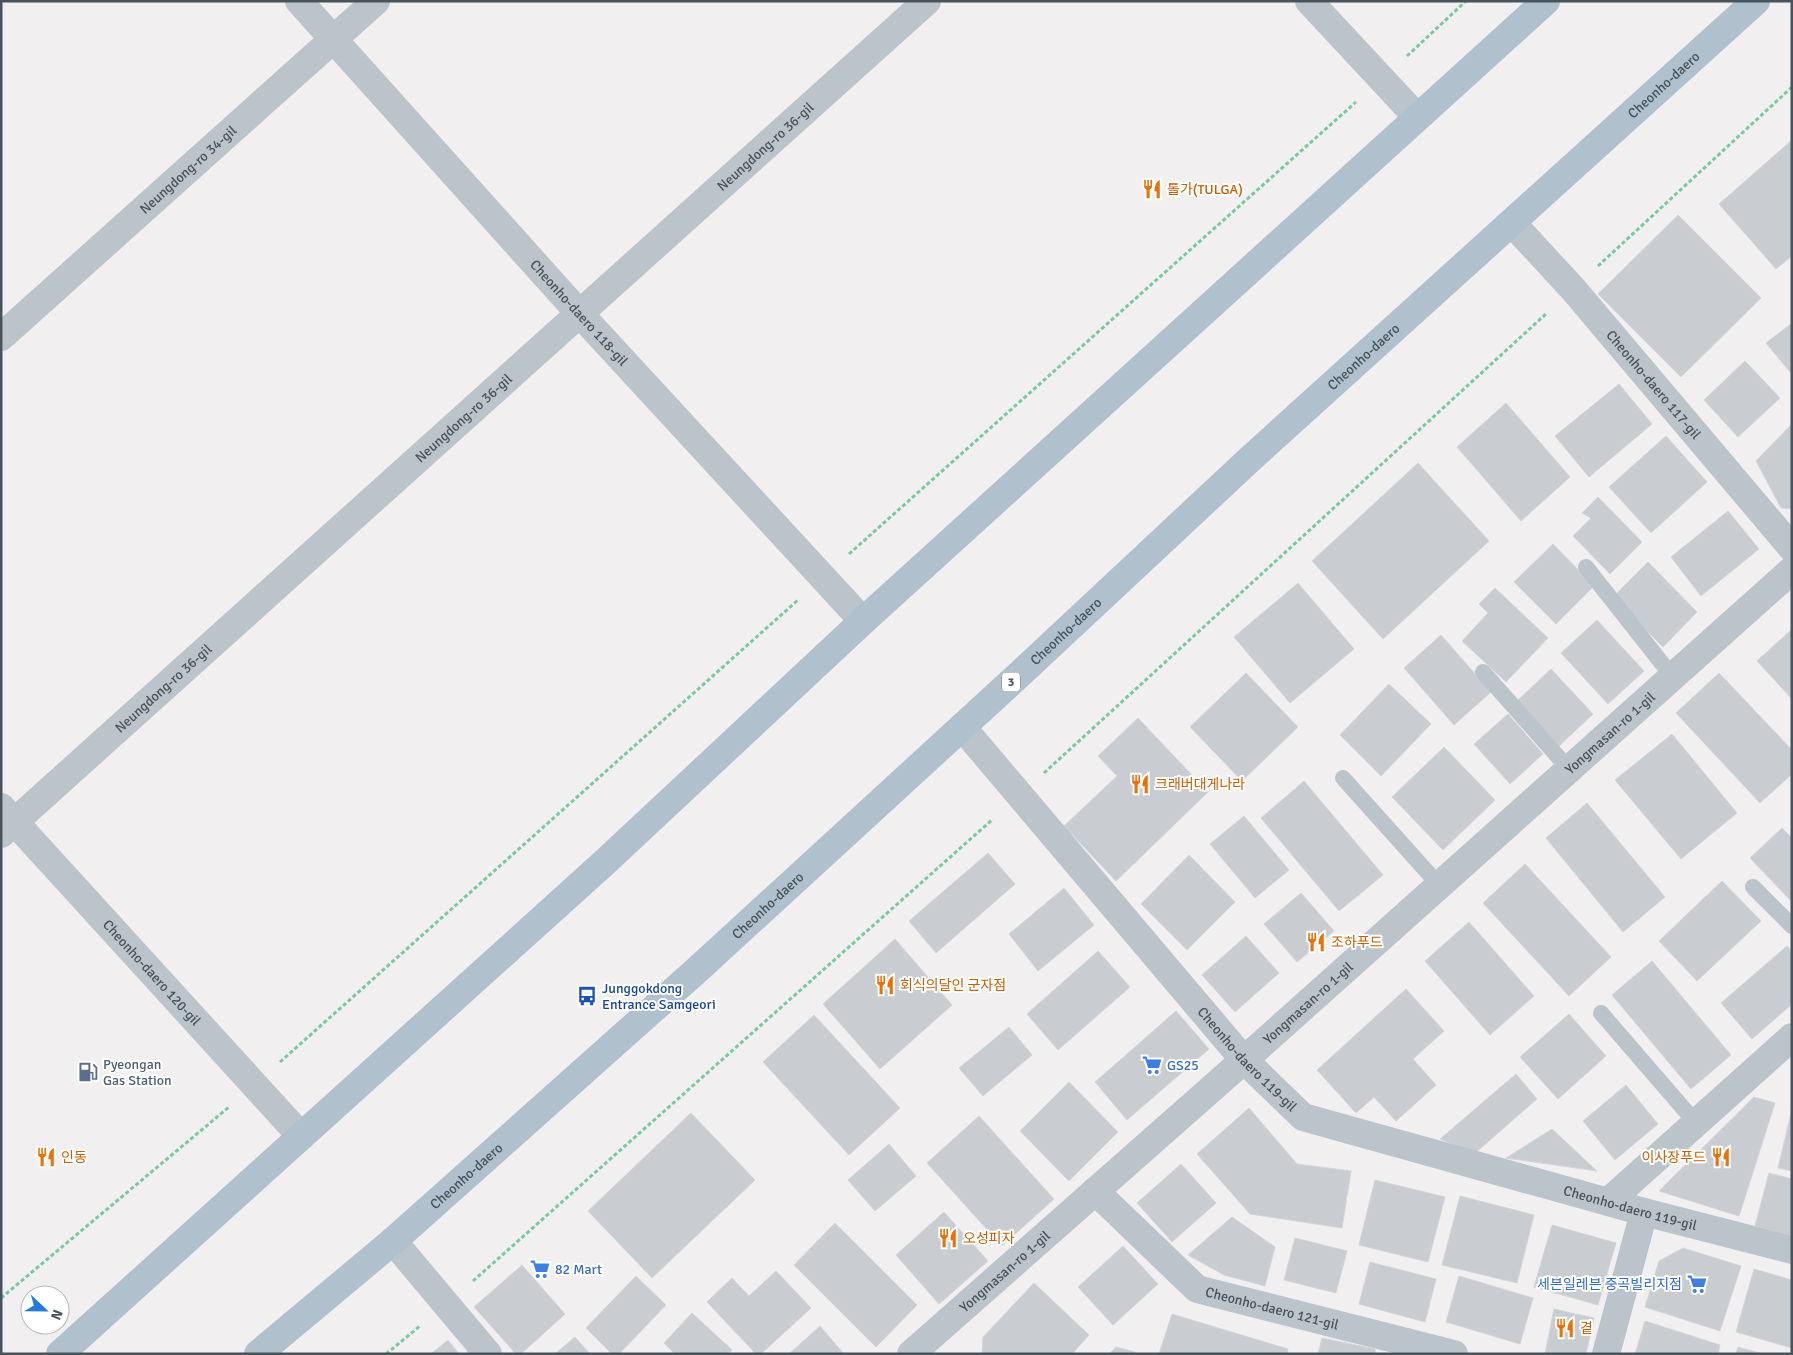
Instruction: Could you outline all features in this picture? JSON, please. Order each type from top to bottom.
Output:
[{"type":"main road","points":[[60,1354],[612,855],[863,621],[1546,1]]},
{"type":"main road","name":"Cheonho-daero","points":[[258,1354],[393,1241],[697,970],[1249,460],[1756,1]]},
{"type":"street","name":"Cheonho-daero 118-gil","points":[[299,1],[580,314],[863,621]]},
{"type":"street","name":"Neungdong-ro 34-gil","points":[[1,337],[376,1]]},
{"type":"street","name":"Neungdong-ro 36-gil","points":[[6,821],[580,314],[928,1]]},
{"type":"street","points":[[1309,1],[1418,117]]},
{"type":"street","name":"Cheonho-daero 117-gil","points":[[1512,223],[1573,289],[1792,548]]},
{"type":"street","name":"Yongmasan-ro 1-gil","points":[[928,1349],[1095,1192],[1792,570]]},
{"type":"street","name":"Cheonho-daero 119-gil","points":[[962,727],[1244,1060],[1303,1117],[1644,1212],[1792,1250]]},
{"type":"street","name":"Cheonho-daero 120-gil","points":[[6,821],[301,1136]]},
{"type":"street","points":[[1609,1201],[1792,1038]]},
{"type":"street","name":"Cheonho-daero 121-gil","points":[[1095,1192],[1197,1289],[1454,1354]]},
{"type":"street","points":[[1606,1354],[1644,1212]]},
{"type":"street","points":[[393,1241],[488,1354]]},
{"type":"lane","points":[[1586,567],[1672,676]]},
{"type":"lane","points":[[1483,672],[1569,768]]},
{"type":"lane","points":[[1343,778],[1439,886]]},
{"type":"lane","points":[[1753,887],[1792,926]]},
{"type":"lane","points":[[1601,1013],[1696,1123]]},
{"type":"path","points":[[1,1298],[255,1085],[1466,1]]},
{"type":"path","points":[[386,1354],[446,1304],[1019,796],[1792,87]]},
{"type":"building","points":[[1792,140],[1792,256],[1776,269],[1719,204]]},
{"type":"building","points":[[1678,215],[1761,298],[1681,377],[1598,294]]},
{"type":"building","points":[[1792,323],[1792,371],[1790,372],[1766,343]]},
{"type":"building","points":[[1745,361],[1780,398],[1738,437],[1704,400]]},
{"type":"building","points":[[1619,384],[1652,424],[1589,477],[1555,436]]},
{"type":"building","points":[[1506,403],[1570,477],[1521,521],[1457,447]]},
{"type":"building","points":[[1792,424],[1792,509],[1781,508],[1756,461]]},
{"type":"building","points":[[1666,436],[1707,482],[1651,533],[1609,487]]},
{"type":"building","points":[[1418,463],[1489,541],[1383,639],[1312,561]]},
{"type":"building","points":[[1598,497],[1642,542],[1610,574],[1573,536],[1591,518],[1582,513]]},
{"type":"building","points":[[1728,511],[1759,549],[1701,596],[1671,557]]},
{"type":"building","points":[[1553,544],[1594,586],[1556,624],[1514,582]]},
{"type":"building","points":[[1648,562],[1697,612],[1663,647],[1613,597]]},
{"type":"building","points":[[1298,583],[1354,649],[1290,703],[1234,637]]},
{"type":"building","points":[[1495,588],[1548,638],[1506,682],[1462,641],[1488,613],[1479,604]]},
{"type":"building","points":[[1597,620],[1644,671],[1608,704],[1561,653]]},
{"type":"building","points":[[1792,629],[1792,699],[1757,661]]},
{"type":"building","points":[[1441,635],[1491,692],[1454,725],[1404,668]]},
{"type":"building","points":[[1551,669],[1593,714],[1559,746],[1517,701]]},
{"type":"building","points":[[1246,673],[1298,727],[1242,781],[1190,727]]},
{"type":"building","points":[[1719,673],[1792,750],[1792,774],[1760,803],[1676,713]]},
{"type":"building","points":[[1389,684],[1431,724],[1381,776],[1340,735]]},
{"type":"building","points":[[1508,714],[1543,754],[1510,784],[1474,744]]},
{"type":"building","points":[[1138,718],[1208,792],[1116,881],[1064,826],[1117,776],[1098,756]]},
{"type":"building","points":[[1672,734],[1737,813],[1681,859],[1615,780]]},
{"type":"building","points":[[1444,747],[1495,800],[1443,850],[1392,797]]},
{"type":"building","points":[[1304,781],[1383,875],[1339,911],[1261,818]]},
{"type":"building","points":[[1587,803],[1665,897],[1623,932],[1546,838]]},
{"type":"building","points":[[1244,816],[1289,870],[1255,898],[1210,844]]},
{"type":"building","points":[[1782,828],[1792,838],[1792,902],[1750,858]]},
{"type":"building","points":[[988,853],[1015,884],[936,953],[909,921]]},
{"type":"building","points":[[1189,855],[1235,902],[1187,950],[1141,904]]},
{"type":"building","points":[[1525,864],[1611,957],[1569,996],[1483,903]]},
{"type":"building","points":[[1722,881],[1761,921],[1697,981],[1659,941]]},
{"type":"building","points":[[1064,888],[1094,925],[1038,971],[1009,934]]},
{"type":"building","points":[[1301,893],[1334,931],[1297,962],[1264,924]]},
{"type":"building","points":[[1469,922],[1534,996],[1490,1035],[1425,961]]},
{"type":"building","points":[[1246,936],[1279,973],[1235,1012],[1202,975]]},
{"type":"building","points":[[895,939],[952,1005],[880,1069],[823,1004]]},
{"type":"building","points":[[1787,946],[1792,952],[1792,1004],[1752,1039],[1721,1003]]},
{"type":"building","points":[[1098,951],[1130,987],[1058,1050],[1027,1014]]},
{"type":"building","points":[[1652,961],[1731,1055],[1691,1089],[1612,995]]},
{"type":"building","points":[[1406,989],[1444,1031],[1413,1059],[1436,1085],[1396,1121],[1374,1097],[1356,1113],[1317,1070]]},
{"type":"building","name":"GS25","points":[[1176,1011],[1209,1049],[1127,1120],[1095,1082]]},
{"type":"building","points":[[1569,1014],[1606,1056],[1558,1099],[1520,1057]]},
{"type":"building","points":[[814,1015],[900,1108],[849,1155],[763,1062]]},
{"type":"building","points":[[1009,1027],[1032,1055],[983,1096],[959,1068]]},
{"type":"building","points":[[1516,1074],[1537,1099],[1474,1154],[1440,1139]]},
{"type":"building","points":[[1069,1082],[1118,1132],[1069,1181],[1020,1131]]},
{"type":"building","points":[[1626,1085],[1658,1124],[1615,1160],[1583,1121]]},
{"type":"building","points":[[1754,1097],[1775,1103],[1739,1216],[1659,1191]]},
{"type":"building","points":[[1249,1108],[1297,1164],[1351,1171],[1342,1228],[1250,1214],[1197,1154]]},
{"type":"building","points":[[1792,1109],[1792,1171],[1778,1168]]},
{"type":"building","points":[[691,1113],[755,1180],[652,1278],[588,1211]]},
{"type":"building","points":[[979,1116],[1054,1199],[1002,1246],[927,1163]]},
{"type":"building","points":[[1552,1129],[1597,1171],[1506,1158]]},
{"type":"building","points":[[889,1144],[916,1176],[875,1211],[848,1180]]},
{"type":"building","points":[[1181,1164],[1216,1203],[1172,1242],[1137,1203]]},
{"type":"building","points":[[1769,1173],[1792,1179],[1792,1236],[1755,1226]]},
{"type":"building","points":[[1375,1180],[1445,1197],[1428,1262],[1359,1245]]},
{"type":"building","points":[[1460,1196],[1534,1215],[1517,1283],[1442,1265]]},
{"type":"building","points":[[944,1212],[988,1261],[939,1304],[896,1255]]},
{"type":"building","points":[[1232,1217],[1275,1247],[1265,1286],[1224,1275],[1188,1255]]},
{"type":"building","points":[[835,1223],[917,1305],[876,1347],[794,1265]]},
{"type":"building","points":[[1552,1225],[1616,1243],[1598,1305],[1534,1287]]},
{"type":"building","points":[[1295,1238],[1347,1251],[1336,1293],[1284,1280]]},
{"type":"building","points":[[1123,1246],[1158,1284],[1113,1325],[1078,1287]]},
{"type":"building","points":[[1683,1248],[1741,1266],[1720,1331],[1645,1307],[1659,1261]]},
{"type":"building","points":[[1370,1262],[1436,1279],[1425,1322],[1359,1304]]},
{"type":"building","points":[[522,1265],[565,1314],[521,1354],[516,1354],[474,1307]]},
{"type":"building","points":[[1754,1269],[1792,1280],[1792,1348],[1736,1332]]},
{"type":"building","points":[[776,1271],[811,1308],[761,1354],[756,1354],[707,1302],[732,1278],[749,1296]]},
{"type":"building","points":[[636,1276],[666,1305],[619,1354],[612,1354],[586,1328]]},
{"type":"building","points":[[1459,1276],[1533,1298],[1520,1344],[1446,1322]]},
{"type":"building","points":[[1034,1283],[1089,1335],[1072,1354],[982,1354],[983,1337]]},
{"type":"building","points":[[1554,1309],[1594,1318],[1586,1354],[1545,1354]]},
{"type":"building","points":[[692,1313],[732,1350],[728,1354],[675,1354],[664,1343]]},
{"type":"building","points":[[1172,1314],[1288,1349],[1287,1354],[1159,1354]]},
{"type":"building","points":[[1645,1321],[1720,1345],[1718,1354],[1635,1354]]},
{"type":"building","points":[[820,1326],[844,1354],[789,1354]]},
{"type":"building","points":[[575,1337],[590,1354],[555,1354]]},
{"type":"building","points":[[1322,1338],[1375,1349],[1375,1354],[1318,1354]]},
{"type":"building","points":[[448,1340],[459,1354],[431,1354]]},
{"type":"building","points":[[1116,1347],[1135,1352],[1134,1354],[1109,1354]]},
{"type":"building","points":[[1738,1347],[1763,1354],[1736,1354]]},
{"type":"place","name":"톨가(TULGA)","points":[[1152,189]]},
{"type":"place","name":"크래버대게나라","points":[[1140,784]]},
{"type":"place","name":"조하푸드","points":[[1316,942]]},
{"type":"place","name":"회식의달인 군자점","points":[[885,985]]},
{"type":"place","name":"Junggokdong Entrance Samgeori","points":[[587,996]]},
{"type":"place","name":"GS25","points":[[1152,1065]]},
{"type":"place","name":"Pyeongan Gas Station","points":[[88,1072]]},
{"type":"place","name":"인동","points":[[46,1157]]},
{"type":"place","name":"이사장푸드","points":[[1721,1157]]},
{"type":"place","name":"오성피자","points":[[948,1238]]},
{"type":"place","name":"82 Mart","points":[[540,1269]]},
{"type":"place","name":"세븐일레븐 중곡빌리지점","points":[[1697,1284]]},
{"type":"place","name":"곁","points":[[1565,1328]]}]
